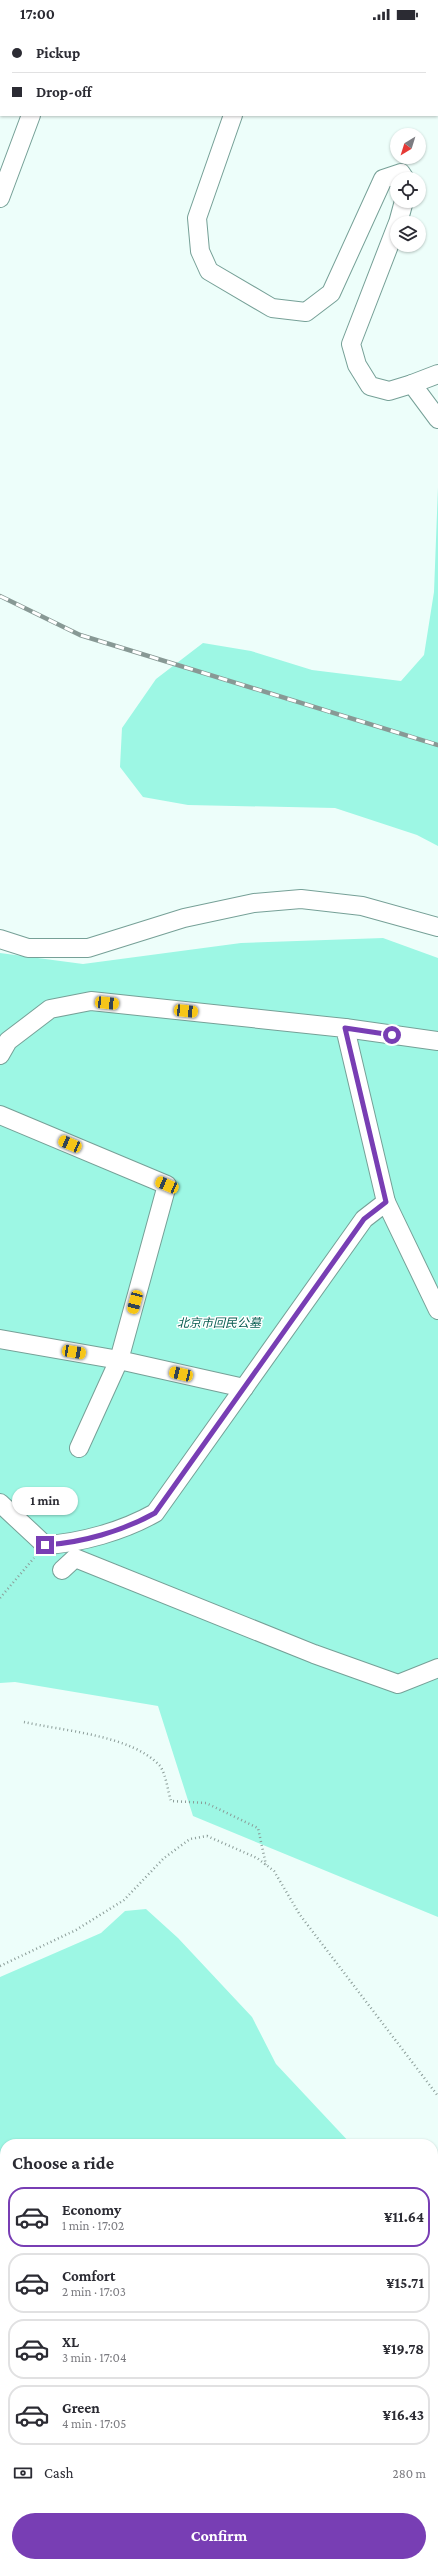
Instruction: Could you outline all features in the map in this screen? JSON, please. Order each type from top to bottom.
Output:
[{"type":"street","points":[[0,198],[31,116]]},
{"type":"street","points":[[233,116],[197,218],[200,251],[209,271],[272,308],[306,312],[331,293],[383,179],[390,177]]},
{"type":"street","points":[[390,242],[351,344],[357,365],[370,386],[390,391],[438,374]]},
{"type":"street","points":[[412,384],[438,419]]},
{"type":"street","points":[[0,940],[28,948],[88,948],[184,918],[254,903],[301,899],[362,906],[438,927]]},
{"type":"street","points":[[0,1055],[8,1042],[50,1009],[91,1001],[345,1028],[438,1041]]},
{"type":"street","points":[[345,1028],[386,1202],[438,1310]]},
{"type":"street","points":[[0,1115],[167,1185],[119,1360],[79,1448]]},
{"type":"street","points":[[0,1503],[45,1545],[63,1544],[135,1524],[155,1513],[364,1219],[386,1202]]},
{"type":"street","points":[[0,1339],[119,1360],[244,1388]]},
{"type":"street","points":[[62,1570],[76,1558],[314,1654],[398,1684],[438,1668]]},
{"type":"path","points":[[0,1598],[45,1545]]},
{"type":"path","points":[[24,1722],[119,1743],[144,1752],[161,1768],[171,1801],[206,1803],[258,1828],[266,1865]]},
{"type":"path","points":[[0,1966],[76,1930],[124,1900],[164,1858],[190,1839],[207,1836],[257,1858],[274,1871],[300,1915],[438,2096]]},
{"type":"path","points":[[236,2567],[246,2567]]},
{"type":"green space","points":[[438,487],[438,846],[417,835],[335,808],[188,805],[143,797],[120,767],[122,728],[156,679],[203,643],[251,651],[312,670],[401,681],[424,655],[434,592]]},
{"type":"green space","name":"北京市回民公墓","points":[[383,938],[438,958],[438,1917],[193,1816],[158,1706],[15,1682],[0,1683],[0,953],[83,964],[241,943]]},
{"type":"green space","points":[[146,1909],[178,1938],[252,2017],[276,2064],[346,2139],[0,2139],[0,1977],[101,1933],[125,1911]]},
{"type":"railway","points":[[0,596],[80,635],[438,745]]},
{"type":"route","points":[[45,1545],[63,1544],[135,1524],[155,1513],[364,1219],[386,1202],[345,1028],[392,1035]]}]
